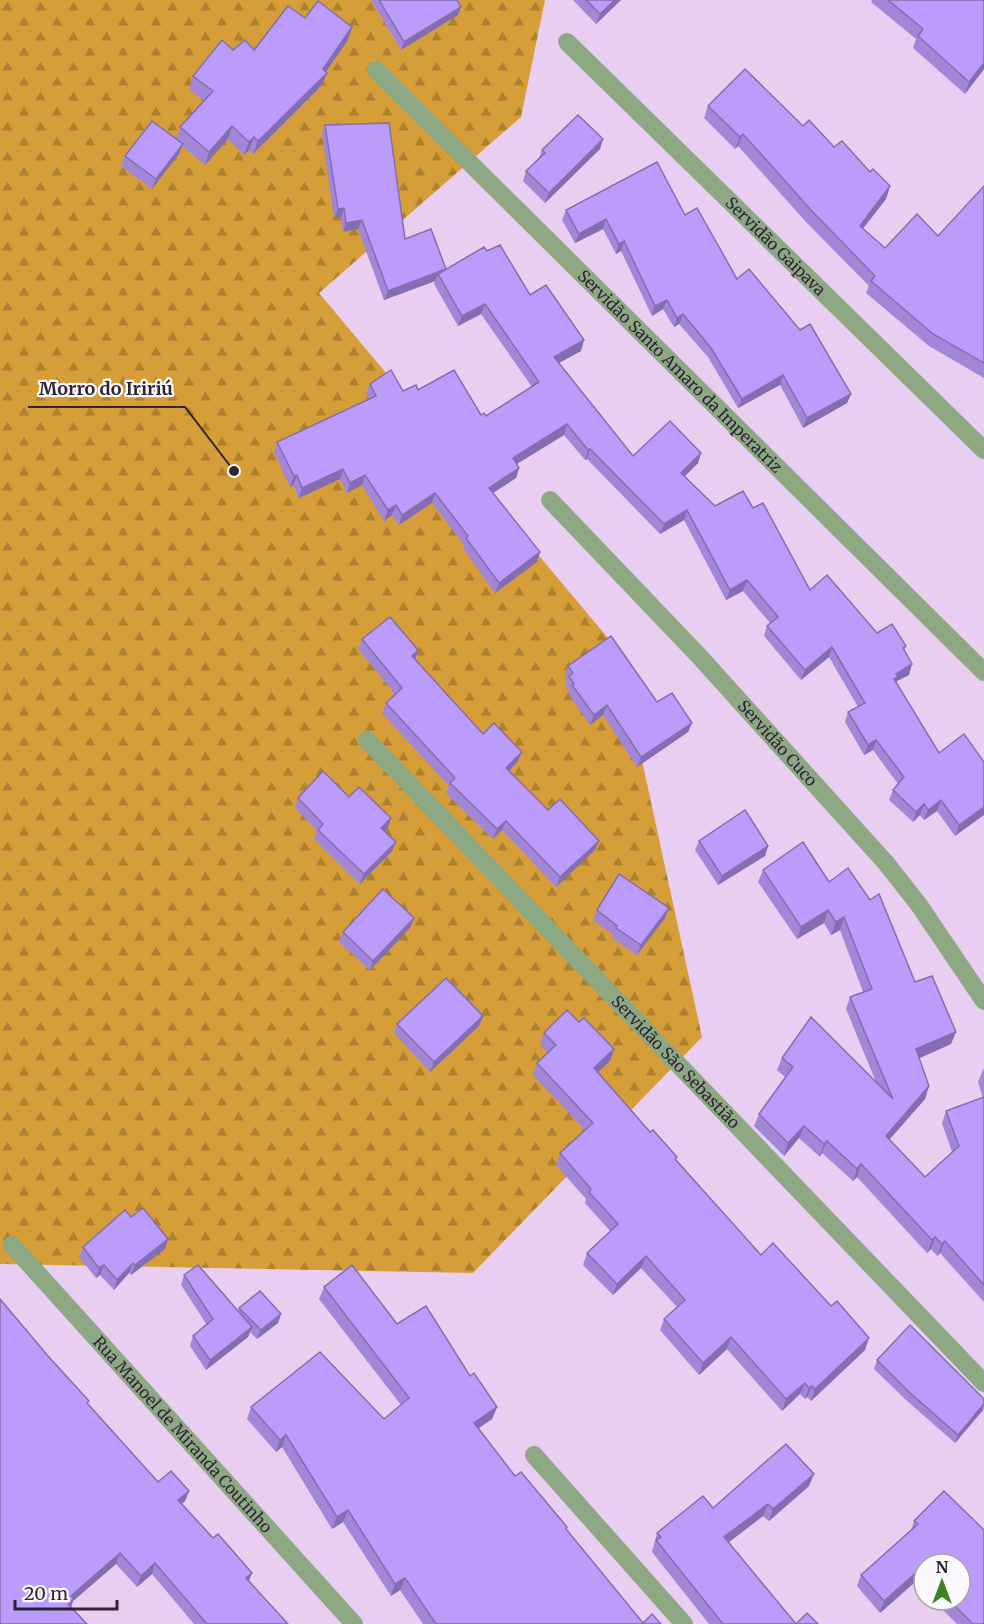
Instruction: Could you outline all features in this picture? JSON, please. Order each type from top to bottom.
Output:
[{"type":"street","name":"Servidão Gaipava","points":[[567,42],[984,450]]},
{"type":"street","name":"Servidão Santo Amaro da Imperatriz","points":[[376,70],[984,672]]},
{"type":"street","name":"Servidão Cuco","points":[[550,500],[699,656],[886,863],[919,905],[984,1001]]},
{"type":"street","name":"Servidão São Sebastião","points":[[367,740],[984,1383]]},
{"type":"street","name":"Rua Manoel de Miranda Coutinho","points":[[12,1245],[354,1624]]},
{"type":"street","points":[[534,1455],[684,1624]]},
{"type":"green space","points":[[0,0],[545,0],[521,117],[319,293],[618,650],[702,1037],[473,1273],[0,1264]]},
{"type":"building","points":[[379,0],[457,0],[461,7],[404,42]]},
{"type":"building","points":[[586,0],[615,0],[600,14]]},
{"type":"building","points":[[888,0],[984,0],[984,63],[969,82],[918,36],[923,29]]},
{"type":"building","points":[[318,1],[352,27],[323,69],[327,73],[258,141],[254,137],[249,142],[232,126],[209,152],[180,127],[213,91],[193,76],[222,40],[233,50],[245,40],[254,50],[288,6],[305,18]]},
{"type":"building","points":[[745,69],[803,126],[809,120],[834,147],[842,141],[870,172],[873,169],[890,186],[860,226],[885,248],[917,214],[938,236],[984,186],[984,363],[933,334],[871,281],[875,276],[811,210],[743,134],[740,137],[708,106]]},
{"type":"building","points":[[578,115],[603,139],[549,193],[526,171],[545,153],[542,150]]},
{"type":"building","points":[[152,121],[183,144],[156,179],[125,156]]},
{"type":"building","points":[[389,123],[405,239],[431,229],[446,269],[388,291],[362,220],[346,223],[344,208],[338,209],[325,125]]},
{"type":"building","points":[[657,162],[685,215],[697,208],[737,279],[749,269],[800,330],[810,324],[851,394],[807,418],[783,375],[742,399],[711,348],[683,314],[677,318],[667,300],[655,306],[624,241],[619,244],[606,219],[579,234],[566,210]]},
{"type":"building","points":[[500,245],[530,295],[546,285],[584,340],[554,357],[633,456],[670,421],[701,453],[681,473],[715,506],[743,491],[753,508],[763,503],[810,590],[827,575],[877,633],[892,624],[906,646],[903,648],[912,664],[896,674],[898,677],[894,679],[939,753],[964,734],[984,762],[984,807],[959,825],[941,800],[928,810],[924,804],[916,812],[893,790],[904,777],[876,740],[868,745],[848,712],[865,703],[832,647],[805,670],[767,626],[778,617],[747,580],[730,590],[687,510],[664,524],[590,449],[588,450],[567,424],[513,458],[519,468],[489,488],[540,552],[499,583],[466,538],[468,536],[435,493],[402,515],[396,505],[388,510],[365,475],[350,483],[343,469],[302,488],[297,475],[294,476],[277,442],[376,396],[370,384],[391,370],[403,391],[416,385],[418,390],[454,370],[481,415],[484,413],[486,416],[539,382],[485,304],[462,316],[438,274],[484,247],[487,251]]},
{"type":"building","points":[[390,617],[418,650],[412,656],[483,734],[494,723],[522,752],[506,768],[548,810],[560,799],[599,841],[560,877],[506,821],[497,829],[450,783],[455,778],[386,703],[402,688],[362,639]]},
{"type":"building","points":[[611,636],[657,702],[672,693],[692,723],[641,757],[607,705],[594,715],[572,685],[574,684],[569,676],[573,673],[568,666]]},
{"type":"building","points":[[323,771],[349,797],[359,787],[391,818],[381,828],[396,842],[364,874],[318,830],[323,824],[298,798]]},
{"type":"building","points":[[745,810],[768,846],[722,876],[699,841]]},
{"type":"building","points":[[803,842],[829,882],[848,868],[870,900],[879,894],[915,982],[932,976],[956,1032],[916,1049],[929,1086],[886,1136],[925,1177],[959,1146],[946,1111],[984,1097],[984,1285],[945,1241],[942,1244],[935,1237],[932,1240],[861,1164],[857,1169],[827,1141],[824,1144],[804,1126],[788,1143],[759,1114],[793,1067],[782,1058],[811,1017],[893,1099],[850,997],[872,989],[844,917],[836,922],[828,910],[801,927],[763,870]]},
{"type":"building","points":[[619,874],[669,908],[641,945],[616,928],[617,926],[597,910]]},
{"type":"building","points":[[383,889],[414,918],[373,961],[343,932]]},
{"type":"building","points":[[446,978],[483,1016],[434,1062],[397,1024]]},
{"type":"building","points":[[567,1010],[579,1022],[584,1018],[614,1049],[594,1068],[650,1132],[653,1130],[677,1157],[675,1159],[761,1255],[773,1243],[831,1306],[837,1301],[869,1338],[815,1389],[812,1386],[809,1388],[805,1383],[786,1399],[731,1337],[703,1363],[664,1319],[685,1300],[646,1256],[617,1284],[587,1253],[618,1224],[589,1192],[591,1189],[560,1153],[593,1123],[537,1063],[556,1045],[544,1033]]},
{"type":"building","points":[[143,1208],[168,1239],[135,1265],[133,1263],[117,1280],[104,1265],[99,1268],[83,1247],[125,1210],[131,1217]]},
{"type":"building","points":[[198,1265],[252,1327],[210,1360],[193,1336],[213,1319],[184,1275]]},
{"type":"building","points":[[352,1265],[397,1324],[426,1306],[470,1376],[474,1373],[497,1407],[474,1423],[515,1476],[521,1472],[643,1623],[652,1614],[661,1624],[436,1624],[405,1578],[395,1584],[348,1510],[337,1517],[286,1435],[280,1440],[251,1407],[320,1352],[384,1419],[409,1398],[324,1287]]},
{"type":"building","points":[[260,1291],[281,1314],[261,1330],[239,1308]]},
{"type":"building","points":[[0,1299],[89,1401],[87,1403],[158,1482],[171,1471],[189,1491],[178,1500],[213,1538],[218,1534],[252,1573],[246,1578],[288,1624],[207,1624],[155,1563],[141,1576],[120,1553],[71,1596],[74,1599],[68,1604],[87,1624],[0,1624]]},
{"type":"building","points":[[910,1325],[984,1399],[984,1404],[958,1435],[877,1360]]},
{"type":"building","points":[[786,1444],[814,1474],[773,1509],[768,1504],[724,1537],[796,1624],[723,1624],[656,1540],[661,1537],[657,1533],[703,1496],[713,1508]]},
{"type":"building","points":[[944,1491],[984,1530],[984,1624],[973,1624],[961,1612],[972,1612],[972,1552],[912,1552],[912,1576],[884,1601],[861,1575],[918,1524],[914,1521]]},
{"type":"building","points":[[807,1613],[818,1624],[796,1624]]},
{"type":"place","name":"Morro do Iririú","points":[[234,471]]}]
